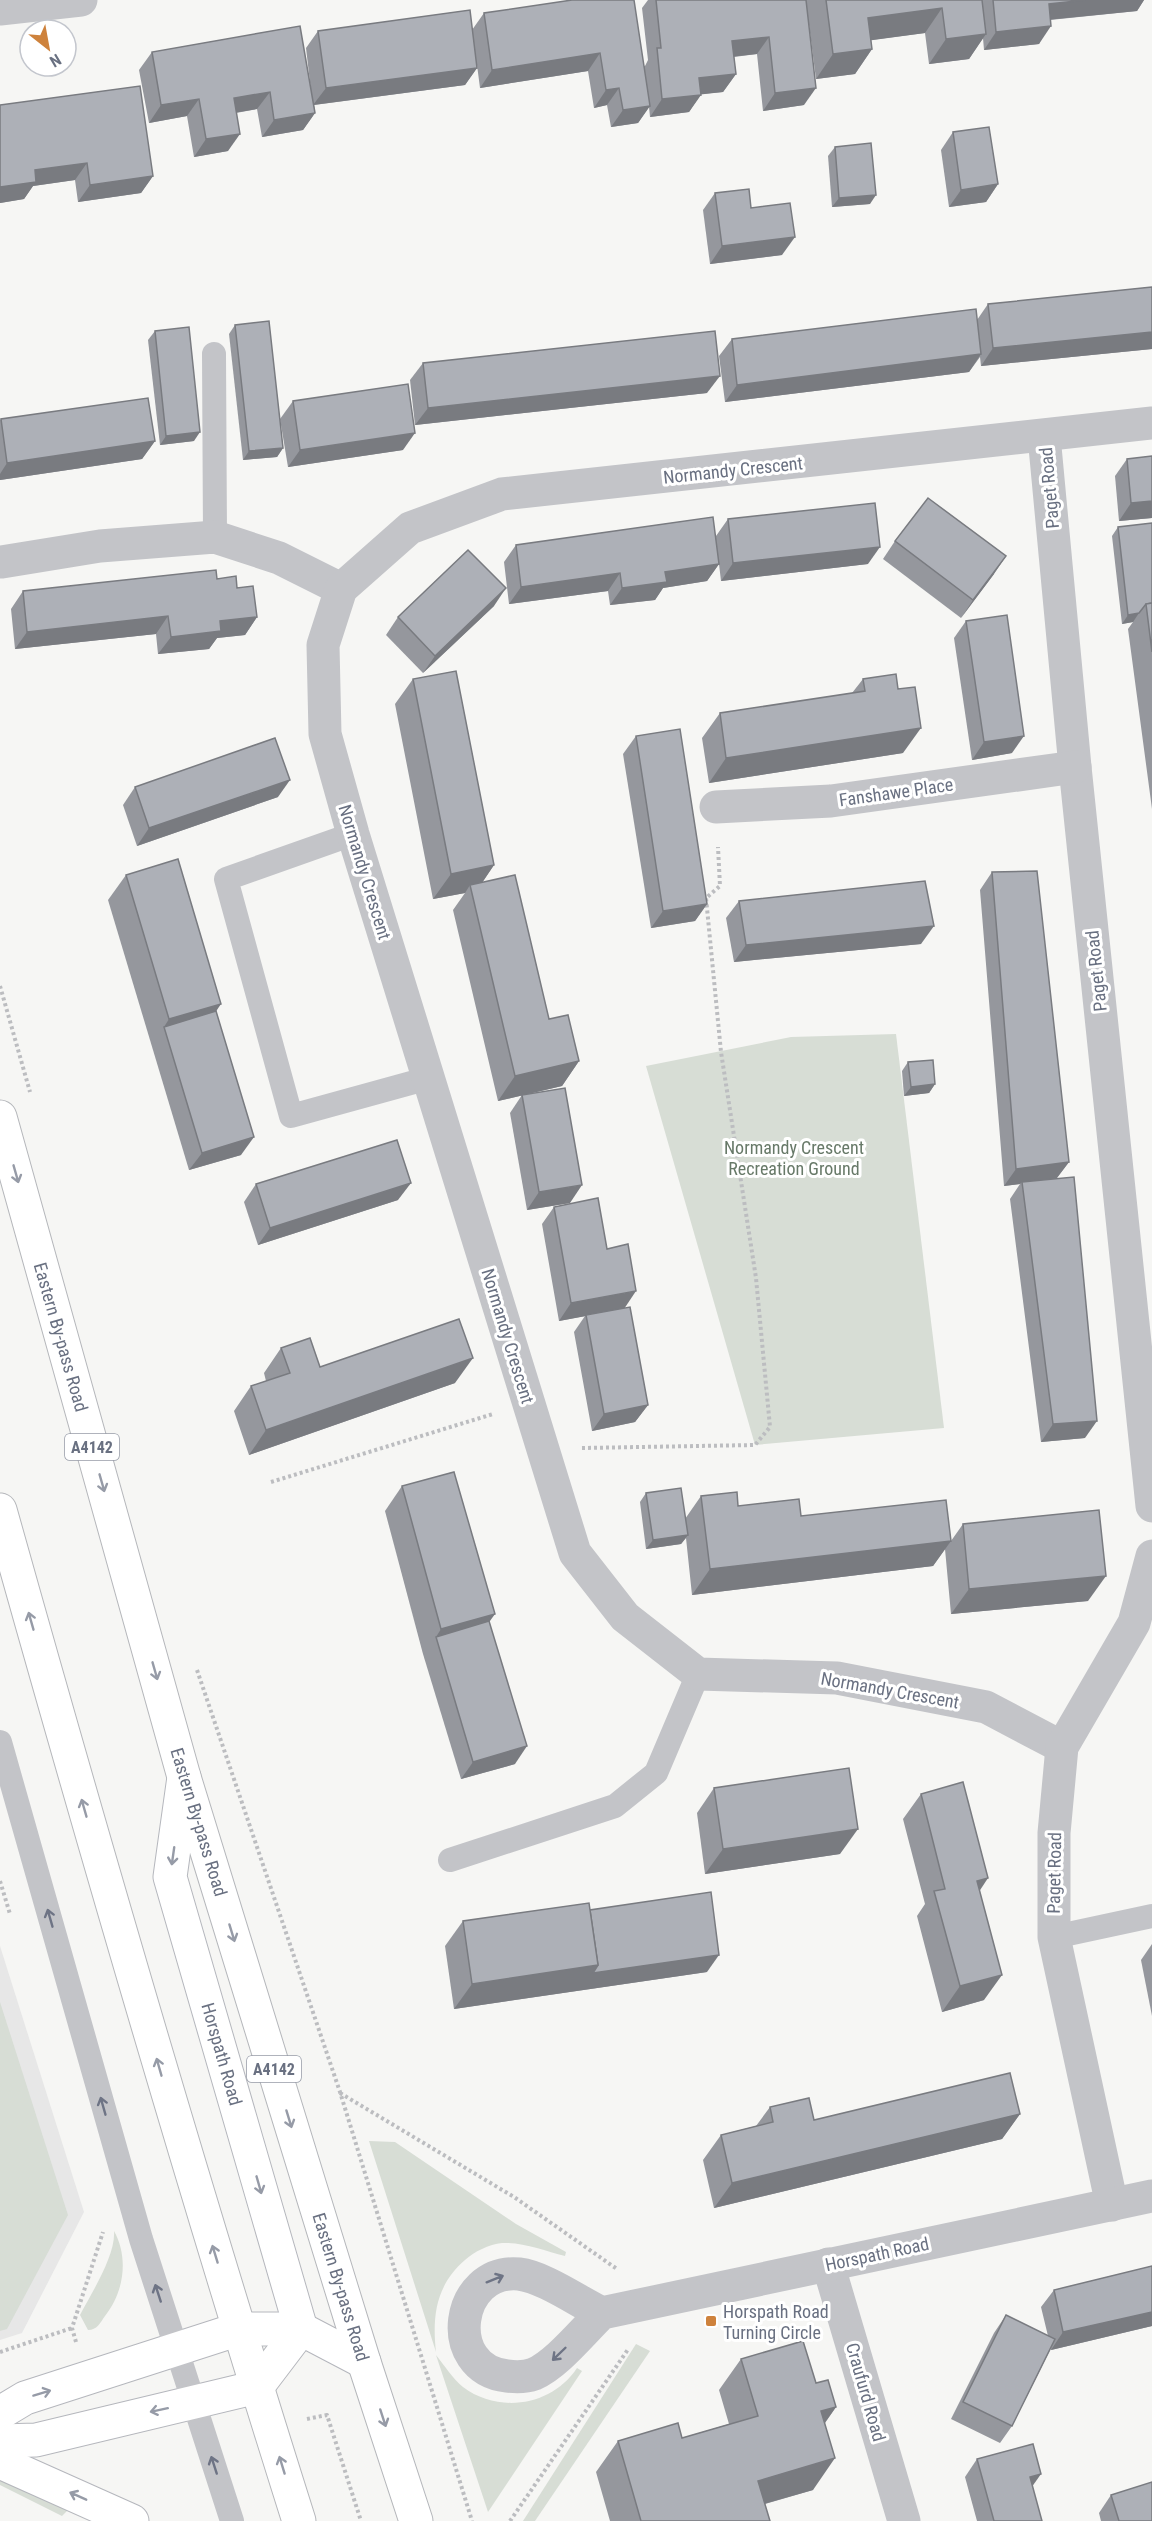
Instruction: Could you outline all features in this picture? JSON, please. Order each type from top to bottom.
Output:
[{"type":"main road","name":"Eastern By-pass Road","points":[[0,1117],[184,1777],[364,2362],[416,2521]]},
{"type":"main road","points":[[0,1510],[100,1865],[299,2521]]},
{"type":"main road","name":"Horspath Road","points":[[184,1777],[170,1876],[301,2329]]},
{"type":"main road","points":[[0,2413],[24,2398],[239,2329],[301,2329],[364,2362]]},
{"type":"main road","points":[[0,2441],[36,2440],[257,2387],[301,2329]]},
{"type":"main road","points":[[0,2462],[132,2521]]},
{"type":"street","points":[[0,9],[81,0]]},
{"type":"street","name":"Normandy Crescent","points":[[1062,1747],[986,1707],[837,1678],[698,1674],[625,1617],[575,1553],[353,834],[325,734],[323,645],[341,589],[410,528],[502,494],[1152,423]]},
{"type":"street","name":"Paget Road","points":[[1044,436],[1075,767],[1152,1506]]},
{"type":"street","points":[[2,562],[100,546],[214,537],[279,558],[341,589]]},
{"type":"street","name":"Fanshawe Place","points":[[716,807],[831,801],[1075,767]]},
{"type":"street","name":"Paget Road","points":[[1112,2205],[1053,1937],[1054,1833],[1062,1747],[1134,1623],[1152,1556]]},
{"type":"street","name":"Horspath Road","points":[[602,2313],[1152,2196]]},
{"type":"street","name":"Craufurd Road","points":[[828,2264],[904,2521]]},
{"type":"lane","points":[[214,354],[214,537]]},
{"type":"lane","points":[[353,834],[226,879],[291,1116],[429,1078]]},
{"type":"lane","points":[[450,1860],[615,1806],[656,1773],[698,1674]]},
{"type":"lane","points":[[0,1742],[141,2239],[232,2521]]},
{"type":"lane","points":[[1053,1937],[1152,1916]]},
{"type":"path","points":[[541,1448],[755,1445],[770,1427],[756,1278],[721,1052],[706,898],[720,886],[716,807]]},
{"type":"path","points":[[0,986],[32,1100]]},
{"type":"path","points":[[270,1482],[529,1403]]},
{"type":"path","points":[[196,1667],[340,2092],[472,2521]]},
{"type":"path","points":[[0,1881],[14,1926]]},
{"type":"path","points":[[340,2092],[514,2197],[662,2300],[510,2521]]},
{"type":"path","points":[[0,2352],[72,2328],[104,2229]]},
{"type":"path","points":[[327,2415],[362,2521]]},
{"type":"shaded area","points":[[0,1946],[84,2212],[22,2333],[0,2340]]},
{"type":"green space","name":"Normandy Crescent Recreation Ground","points":[[896,1034],[944,1428],[755,1445],[646,1066],[791,1037]]},
{"type":"green space","points":[[0,2002],[68,2215],[7,2329],[0,2331]]},
{"type":"green space","points":[[369,2141],[395,2142],[516,2224],[566,2252],[565,2256],[510,2243],[497,2244],[477,2251],[455,2270],[442,2291],[436,2314],[436,2352]]},
{"type":"green space","points":[[114,2231],[122,2252],[120,2286],[117,2296],[100,2324],[88,2330],[80,2315],[107,2263],[114,2241]]},
{"type":"green space","points":[[636,2344],[650,2351],[535,2521],[523,2521]]},
{"type":"green space","points":[[436,2355],[463,2387],[492,2401],[508,2403],[539,2398],[554,2391],[577,2368],[582,2371],[488,2512]]},
{"type":"green space","points":[[0,2480],[68,2510],[62,2516],[0,2485]]},
{"type":"building","points":[[572,0],[634,0],[650,106],[623,110],[619,88],[606,90],[600,53],[492,70],[484,13]]},
{"type":"building","points":[[656,0],[806,0],[816,88],[775,93],[769,37],[732,41],[736,74],[699,78],[701,95],[662,99],[657,48],[661,48]]},
{"type":"building","points":[[826,0],[982,0],[986,34],[946,39],[942,8],[868,18],[872,49],[833,54]]},
{"type":"building","points":[[993,0],[1085,0],[1049,4],[1051,26],[996,32]]},
{"type":"building","points":[[470,10],[477,68],[326,88],[318,31]]},
{"type":"building","points":[[300,26],[315,113],[274,120],[270,92],[234,98],[240,134],[206,139],[199,99],[161,105],[152,52]]},
{"type":"building","points":[[140,86],[153,176],[90,185],[87,163],[35,170],[36,182],[0,187],[0,105]]},
{"type":"building","points":[[989,127],[998,184],[961,190],[953,132]]},
{"type":"building","points":[[871,143],[876,195],[839,198],[835,147]]},
{"type":"building","points":[[749,189],[751,208],[790,203],[795,237],[722,246],[715,193]]},
{"type":"building","points":[[1152,287],[1152,332],[993,348],[988,304]]},
{"type":"building","points":[[976,309],[981,354],[737,385],[732,339]]},
{"type":"building","points":[[269,321],[283,448],[249,451],[235,325]]},
{"type":"building","points":[[189,327],[200,432],[166,436],[155,331]]},
{"type":"building","points":[[715,331],[720,376],[428,408],[423,363]]},
{"type":"building","points":[[408,384],[415,433],[300,450],[293,401]]},
{"type":"building","points":[[148,398],[155,441],[7,463],[1,419]]},
{"type":"building","points":[[1152,456],[1152,501],[1131,503],[1127,459]]},
{"type":"building","points":[[928,498],[1006,556],[973,600],[895,541]]},
{"type":"building","points":[[875,503],[880,547],[733,563],[728,519]]},
{"type":"building","points":[[713,517],[719,564],[665,572],[667,582],[622,588],[620,573],[521,587],[516,545]]},
{"type":"building","points":[[1152,523],[1152,603],[1146,604],[1139,613],[1128,615],[1118,527]]},
{"type":"building","points":[[468,550],[506,588],[435,656],[398,617]]},
{"type":"building","points":[[216,570],[217,579],[236,576],[237,588],[253,586],[257,617],[220,621],[221,631],[171,637],[168,616],[27,632],[23,591]]},
{"type":"building","points":[[1152,603],[1152,652],[1146,604]]},
{"type":"building","points":[[1007,615],[1024,736],[984,742],[966,621]]},
{"type":"building","points":[[456,671],[494,865],[451,874],[413,679]]},
{"type":"building","points":[[896,674],[898,689],[915,687],[921,728],[726,758],[720,713],[865,691],[863,679]]},
{"type":"building","points":[[680,729],[707,904],[663,911],[636,736]]},
{"type":"building","points":[[275,738],[290,780],[149,828],[135,787]]},
{"type":"building","points":[[178,859],[221,1004],[169,1019],[126,875]]},
{"type":"building","points":[[1037,871],[1069,1162],[1016,1169],[992,872]]},
{"type":"building","points":[[515,875],[549,1019],[568,1015],[579,1061],[515,1076],[470,885]]},
{"type":"building","points":[[925,881],[934,926],[746,945],[739,901]]},
{"type":"building","points":[[216,1011],[254,1137],[202,1153],[164,1027]]},
{"type":"building","points":[[933,1060],[935,1084],[911,1087],[908,1062]]},
{"type":"building","points":[[565,1088],[582,1185],[539,1192],[522,1095]]},
{"type":"building","points":[[397,1140],[411,1183],[270,1228],[256,1184]]},
{"type":"building","points":[[1074,1177],[1097,1421],[1053,1424],[1022,1182]]},
{"type":"building","points":[[598,1198],[607,1249],[628,1244],[636,1291],[571,1303],[554,1207]]},
{"type":"building","points":[[630,1307],[648,1405],[604,1414],[586,1315]]},
{"type":"building","points":[[459,1319],[473,1358],[266,1430],[251,1386],[290,1373],[281,1348],[310,1338],[320,1367]]},
{"type":"building","points":[[454,1472],[495,1614],[441,1629],[402,1486]]},
{"type":"building","points":[[681,1488],[688,1535],[653,1540],[646,1493]]},
{"type":"building","points":[[737,1492],[738,1506],[799,1499],[801,1516],[946,1500],[951,1541],[710,1569],[701,1496]]},
{"type":"building","points":[[1099,1510],[1106,1576],[969,1589],[963,1524]]},
{"type":"building","points":[[489,1621],[527,1746],[473,1762],[436,1637]]},
{"type":"building","points":[[849,1768],[858,1829],[723,1849],[714,1788]]},
{"type":"building","points":[[963,1782],[988,1878],[977,1881],[1002,1975],[960,1986],[934,1891],[945,1889],[921,1794]]},
{"type":"building","points":[[711,1892],[719,1955],[593,1973],[598,1965],[590,1910]]},
{"type":"building","points":[[589,1903],[598,1965],[472,1984],[463,1921]]},
{"type":"building","points":[[1010,2073],[1020,2114],[732,2183],[721,2135],[773,2122],[770,2107],[809,2098],[814,2120]]},
{"type":"building","points":[[1152,2266],[1152,2312],[1063,2332],[1054,2290]]},
{"type":"building","points":[[1006,2315],[1055,2339],[1012,2426],[963,2402]]},
{"type":"building","points":[[803,2341],[816,2383],[828,2380],[836,2407],[821,2411],[835,2458],[758,2481],[770,2521],[641,2521],[618,2441],[678,2423],[682,2438],[758,2416],[741,2359]]},
{"type":"building","points":[[1033,2444],[1041,2474],[1030,2477],[1042,2521],[994,2521],[977,2459]]},
{"type":"building","points":[[1152,2482],[1152,2521],[1119,2521],[1111,2495]]},
{"type":"place","name":"Horspath Road Turning Circle","points":[[711,2321]]}]
